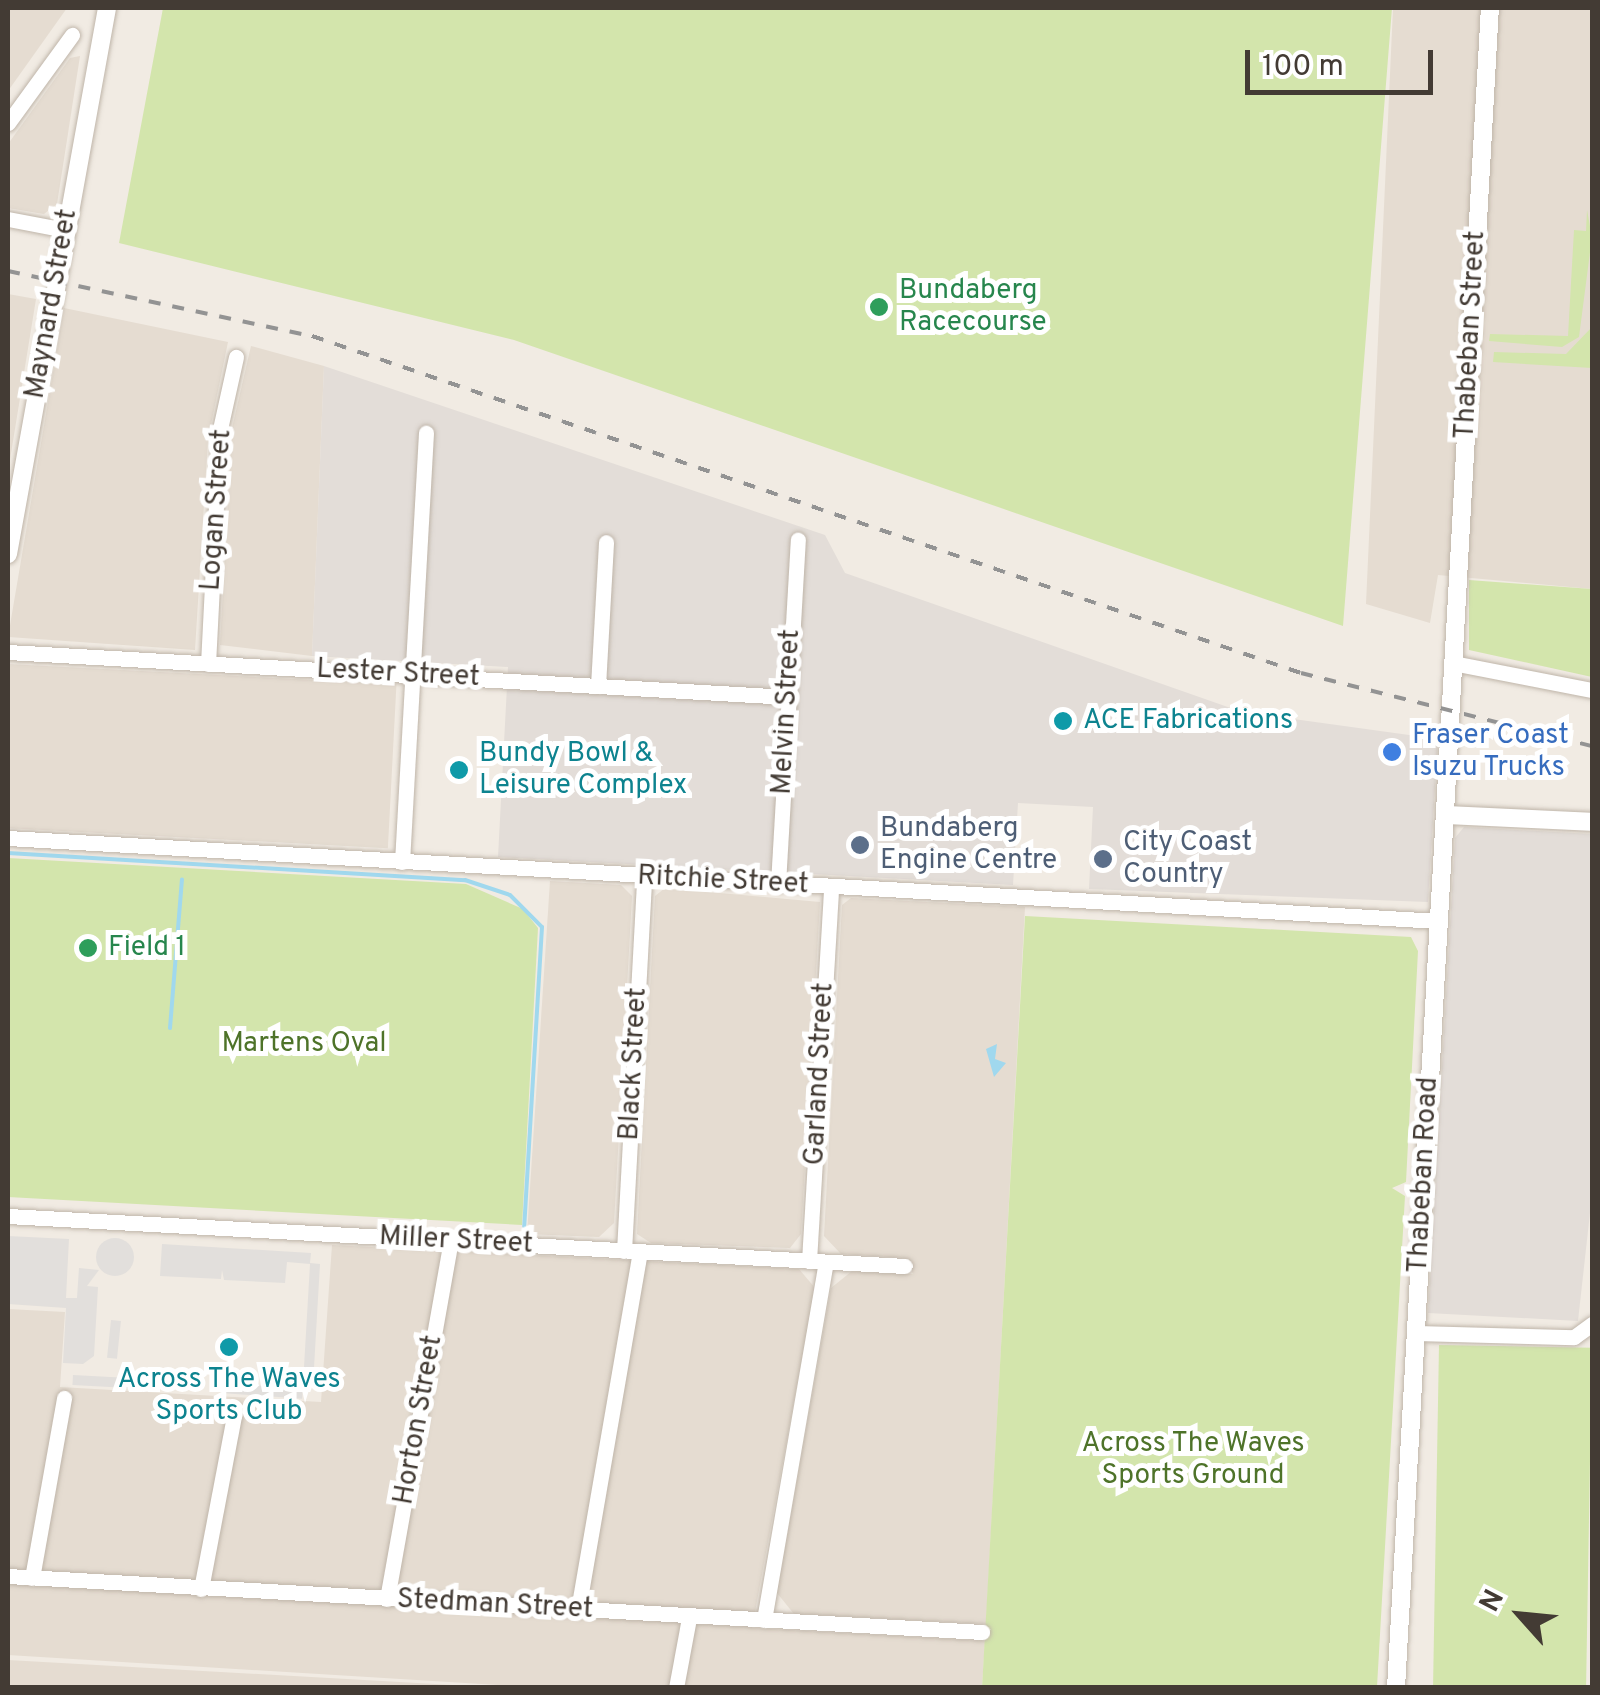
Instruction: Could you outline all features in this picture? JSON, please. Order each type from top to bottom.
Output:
[{"type":"street","name":"Maynard Street","points":[[8,546],[107,8]]},
{"type":"street","name":"Maynard Street","points":[[99,54],[115,8]]},
{"type":"street","name":"Thabeban Street","points":[[1453,663],[1490,8]]},
{"type":"street","points":[[8,123],[72,34]]},
{"type":"street","points":[[8,219],[65,230]]},
{"type":"street","name":"Logan Street","points":[[208,664],[220,429],[236,357]]},
{"type":"street","points":[[402,862],[426,433]]},
{"type":"street","name":"Melvin Street","points":[[778,884],[798,540]]},
{"type":"street","points":[[598,686],[606,542]]},
{"type":"street","name":"Lester Street","points":[[8,652],[788,696]]},
{"type":"street","points":[[1453,663],[1592,690]]},
{"type":"street","name":"Thabeban Road","points":[[1396,1688],[1453,663]]},
{"type":"street","points":[[1444,815],[1592,822]]},
{"type":"street","name":"Ritchie Street","points":[[8,838],[1438,921]]},
{"type":"street","name":"Black Street","points":[[578,1610],[632,1251],[644,876]]},
{"type":"street","name":"Garland Street","points":[[809,1261],[832,888]]},
{"type":"street","name":"Miller Street","points":[[8,1216],[905,1266]]},
{"type":"street","name":"Horton Street","points":[[387,1599],[452,1241]]},
{"type":"street","points":[[764,1620],[826,1262]]},
{"type":"street","points":[[1416,1333],[1574,1337],[1592,1324]]},
{"type":"street","points":[[32,1578],[64,1398]]},
{"type":"street","points":[[201,1588],[235,1410]]},
{"type":"street","name":"Stedman Street","points":[[8,1576],[982,1632]]},
{"type":"street","points":[[676,1688],[689,1618]]},
{"type":"shaded area","points":[[8,8],[67,8],[8,91]]},
{"type":"shaded area","points":[[1393,8],[1592,8],[1592,589],[1438,575],[1430,623],[1366,604]]},
{"type":"shaded area","points":[[80,56],[57,204],[44,214],[8,208],[8,144],[70,58]]},
{"type":"shaded area","points":[[8,294],[36,299],[8,472]]},
{"type":"shaded area","points":[[64,308],[228,342],[208,439],[195,650],[8,637]]},
{"type":"shaded area","points":[[251,346],[324,366],[312,656],[220,645],[232,428]]},
{"type":"shaded area","points":[[324,366],[825,535],[845,573],[1242,712],[1438,739],[1428,902],[1089,889],[1093,807],[1018,803],[1013,885],[498,857],[508,667],[312,656]]},
{"type":"shaded area","points":[[8,664],[396,684],[388,848],[8,828]]},
{"type":"shaded area","points":[[1464,827],[1592,834],[1592,1195],[1578,1321],[1428,1313],[1455,838]]},
{"type":"shaded area","points":[[550,881],[621,885],[632,896],[614,1223],[599,1237],[527,1234]]},
{"type":"shaded area","points":[[665,888],[820,902],[801,1234],[790,1248],[651,1243],[637,1234],[655,896]]},
{"type":"shaded area","points":[[851,898],[1025,907],[986,1624],[794,1614],[777,1593],[831,1288],[852,1271],[913,1274],[905,1258],[841,1254],[824,1236],[842,905]]},
{"type":"shaded area","points":[[8,1236],[69,1239],[66,1298],[77,1298],[79,1268],[99,1270],[87,1286],[98,1287],[94,1356],[83,1364],[63,1363],[66,1308],[8,1304]]},
{"type":"shaded area","points":[[115,1238],[129,1243],[134,1257],[129,1271],[115,1276],[101,1271],[96,1257],[101,1243]]},
{"type":"shaded area","points":[[162,1244],[311,1253],[310,1263],[320,1264],[313,1385],[303,1384],[310,1264],[287,1262],[285,1283],[224,1280],[222,1270],[221,1279],[160,1276]]},
{"type":"shaded area","points":[[332,1245],[799,1269],[815,1288],[752,1628],[985,1641],[982,1687],[532,1687],[8,1655],[8,1309],[65,1312],[60,1387],[321,1402]]},
{"type":"shaded area","points":[[111,1320],[121,1321],[117,1359],[107,1358]]},
{"type":"shaded area","points":[[73,1375],[134,1378],[133,1388],[72,1385]]},
{"type":"shaded area","points":[[222,1383],[303,1389],[302,1399],[221,1393]]},
{"type":"shaded area","points":[[8,1660],[488,1687],[8,1687]]},
{"type":"green space","name":"Bundaberg Racecourse","points":[[163,8],[1392,8],[1343,626],[514,340],[119,243]]},
{"type":"green space","points":[[1587,210],[1592,237],[1579,337],[1562,347],[1489,341],[1490,334],[1568,336],[1574,230],[1586,231]]},
{"type":"green space","points":[[1592,327],[1592,368],[1493,362],[1494,352],[1566,354]]},
{"type":"green space","points":[[1469,580],[1592,589],[1592,677],[1469,650]]},
{"type":"green space","name":"Martens Oval","points":[[8,858],[466,884],[523,909],[538,928],[522,1225],[8,1197]]},
{"type":"green space","name":"Across The Waves Sports Ground","points":[[1025,916],[1411,937],[1418,951],[1406,1182],[1392,1188],[1405,1196],[1377,1687],[982,1688]]},
{"type":"green space","points":[[1439,1345],[1592,1348],[1586,1688],[1433,1687]]},
{"type":"water","points":[[997,1044],[995,1059],[1006,1063],[994,1077],[986,1049]]},
{"type":"waterway","points":[[8,853],[465,880],[510,895],[542,927],[524,1226]]},
{"type":"waterway","points":[[170,1028],[182,879]]},
{"type":"railway","points":[[8,271],[312,336],[1301,673],[1592,746]]},
{"type":"place","name":"Bundaberg Racecourse","points":[[879,307]]},
{"type":"place","name":"ACE Fabrications","points":[[1063,721]]},
{"type":"place","name":"Fraser Coast Isuzu Trucks","points":[[1392,752]]},
{"type":"place","name":"Bundy Bowl & Leisure Complex","points":[[459,770]]},
{"type":"place","name":"Bundaberg Engine Centre","points":[[860,845]]},
{"type":"place","name":"City Coast Country","points":[[1103,859]]},
{"type":"place","name":"Field 1","points":[[88,948]]},
{"type":"place","name":"Across The Waves Sports Club","points":[[229,1347]]}]
